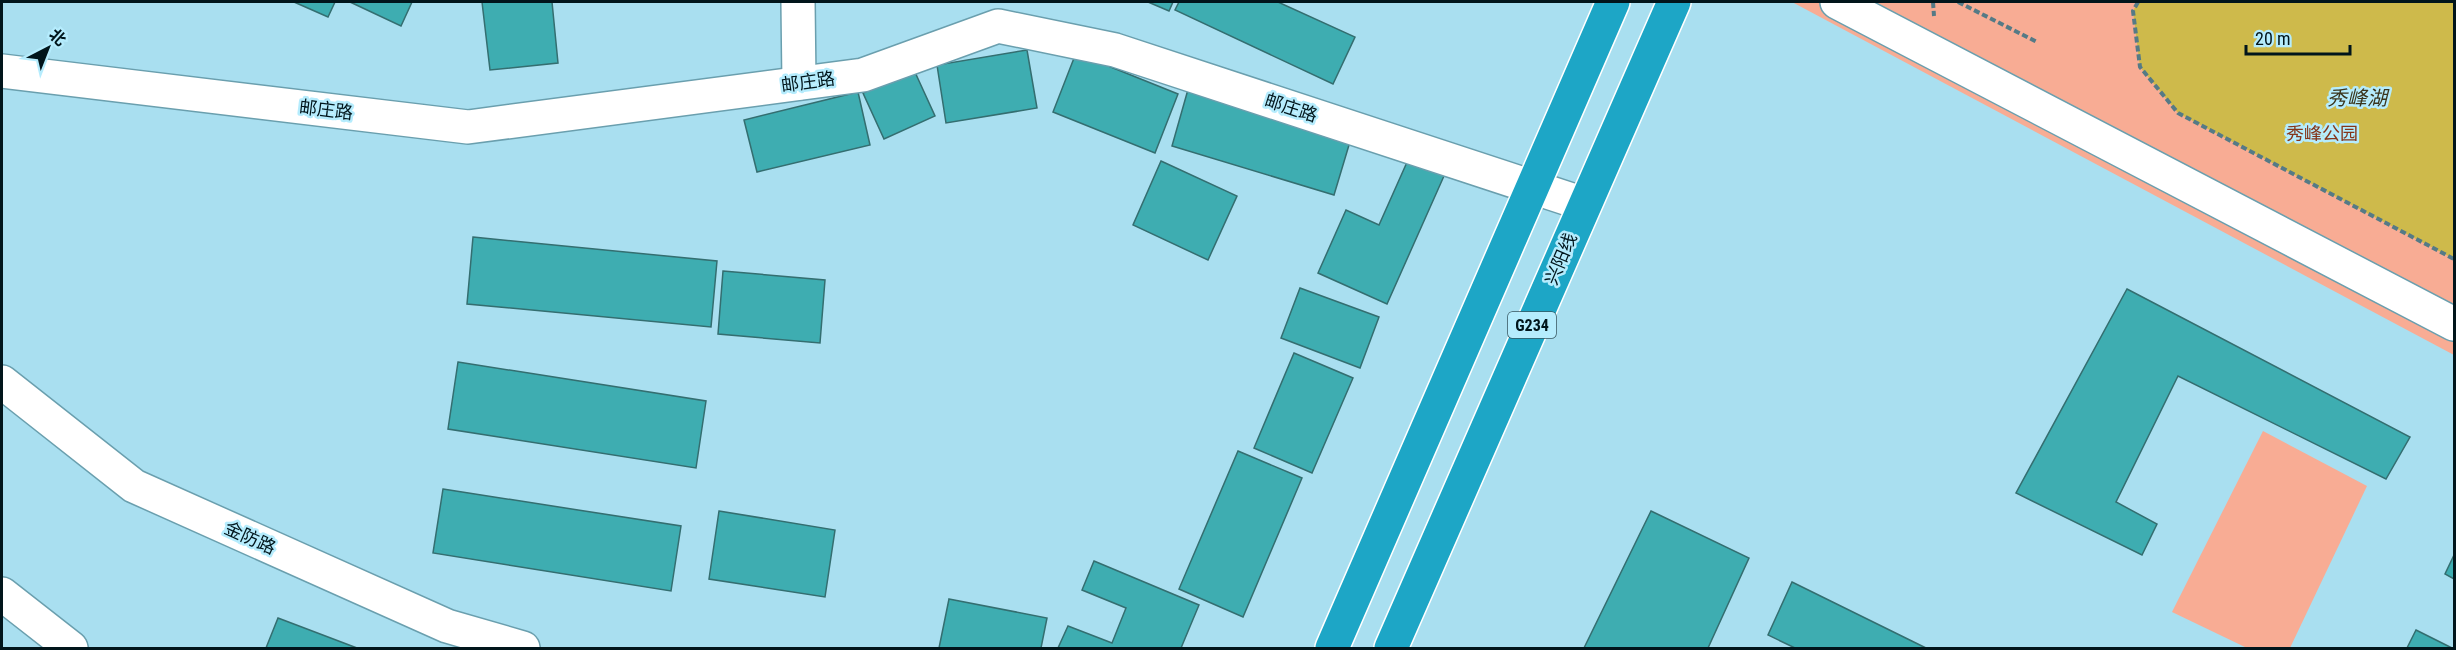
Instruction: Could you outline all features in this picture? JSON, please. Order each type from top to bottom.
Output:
[{"type":"highway","points":[[1332,648],[1613,2]]},
{"type":"highway","name":"兴阳线","points":[[1391,648],[1674,2]]},
{"type":"street","points":[[798,2],[799,83]]},
{"type":"street","points":[[1837,2],[2454,324]]},
{"type":"street","name":"邮庄路","points":[[2,71],[468,127],[863,75],[998,26],[1115,51],[1584,204]]},
{"type":"street","name":"金防路","points":[[2,382],[134,486],[447,626],[523,648]]},
{"type":"street","points":[[2,594],[71,648]]},
{"type":"path","points":[[1958,2],[2037,42]]},
{"type":"path","points":[[2138,2],[2133,11],[2140,66],[2178,113],[2454,259]]},
{"type":"green space","name":"秀峰公园","points":[[1792,2],[2454,2],[2454,355]]},
{"type":"green space","points":[[2263,431],[2367,486],[2290,648],[2247,648],[2172,612]]},
{"type":"water","name":"秀峰湖","points":[[2138,2],[2454,2],[2454,259],[2178,113],[2140,67],[2133,11]]},
{"type":"building","points":[[294,2],[335,2],[328,17]]},
{"type":"building","points":[[350,2],[412,2],[401,26]]},
{"type":"building","points":[[482,2],[552,2],[558,63],[490,70]]},
{"type":"building","points":[[1148,2],[1173,2],[1169,11]]},
{"type":"building","points":[[1179,2],[1278,2],[1355,37],[1333,84],[1175,10]]},
{"type":"building","points":[[1027,50],[1037,108],[946,123],[937,65]]},
{"type":"building","points":[[1076,53],[1178,94],[1155,153],[1053,112]]},
{"type":"building","points":[[914,70],[935,116],[884,139],[863,93]]},
{"type":"building","points":[[1189,86],[1352,135],[1334,195],[1172,146]]},
{"type":"building","points":[[858,92],[870,145],[757,172],[744,120]]},
{"type":"building","points":[[1412,151],[1448,167],[1387,304],[1318,273],[1346,210],[1379,225]]},
{"type":"building","points":[[1161,161],[1237,196],[1208,260],[1133,225]]},
{"type":"building","points":[[473,237],[717,261],[711,327],[467,304]]},
{"type":"building","points":[[723,271],[825,280],[820,343],[718,334]]},
{"type":"building","points":[[1300,288],[1379,317],[1360,368],[1281,338]]},
{"type":"building","points":[[2127,289],[2410,437],[2386,479],[2178,376],[2116,502],[2157,524],[2142,555],[2016,493]]},
{"type":"building","points":[[1294,353],[1353,378],[1312,473],[1254,448]]},
{"type":"building","points":[[458,362],[706,401],[696,468],[448,429]]},
{"type":"building","points":[[1238,451],[1302,478],[1243,617],[1179,589]]},
{"type":"building","points":[[443,489],[681,526],[671,591],[433,553]]},
{"type":"building","points":[[719,511],[835,530],[825,597],[709,579]]},
{"type":"building","points":[[1651,511],[1749,558],[1708,648],[1584,648]]},
{"type":"building","points":[[2454,555],[2454,579],[2445,574]]},
{"type":"building","points":[[1094,561],[1199,605],[1181,648],[1058,648],[1068,626],[1112,643],[1126,608],[1082,590]]},
{"type":"building","points":[[1792,582],[1926,648],[1795,648],[1768,635]]},
{"type":"building","points":[[949,599],[1047,618],[1041,648],[939,648]]},
{"type":"building","points":[[278,618],[357,648],[266,648]]},
{"type":"building","points":[[2416,630],[2452,648],[2407,648]]}]
